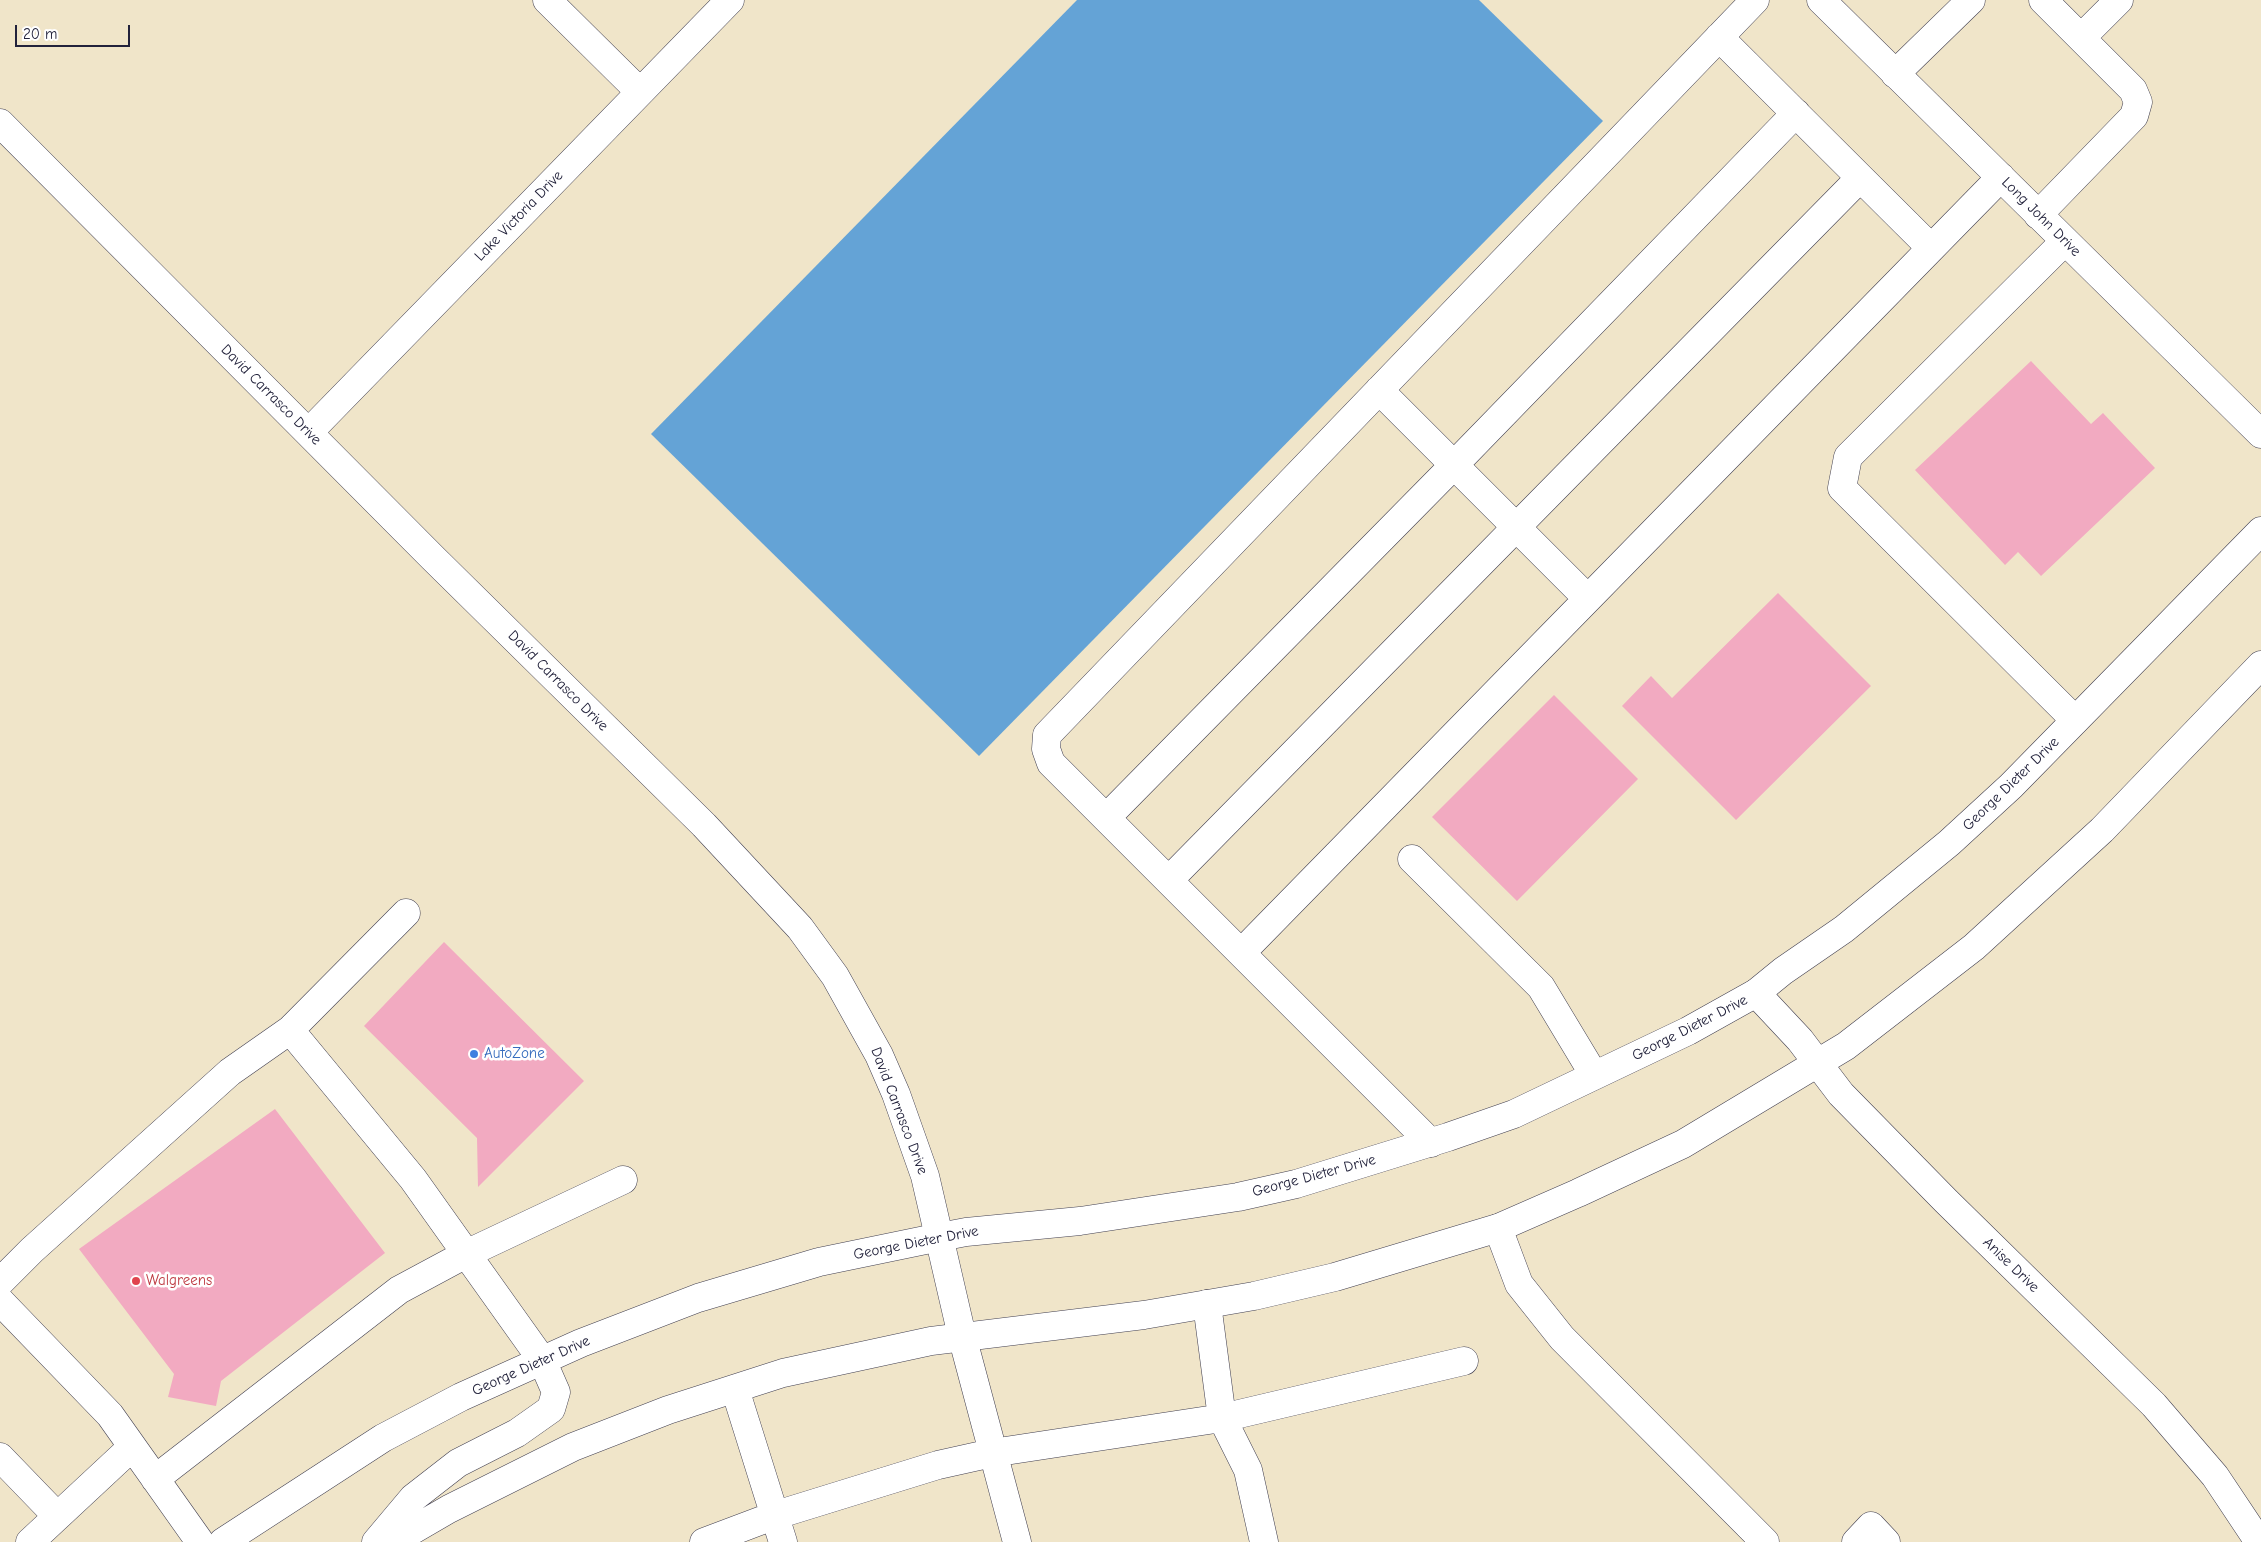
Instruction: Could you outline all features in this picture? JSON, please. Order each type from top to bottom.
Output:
[{"type":"main road","points":[[547,0],[640,92]]},
{"type":"main road","name":"Lake Victoria Drive","points":[[309,432],[730,0]]},
{"type":"main road","points":[[1430,1143],[1242,952],[1051,763],[1046,749],[1047,735],[1755,0]]},
{"type":"main road","name":"Long John Drive","points":[[1822,0],[2261,434]]},
{"type":"main road","points":[[1895,74],[1971,0]]},
{"type":"main road","points":[[2038,215],[2134,116],[2138,102],[2133,90],[2043,0]]},
{"type":"main road","points":[[2081,38],[2118,0]]},
{"type":"main road","points":[[1719,37],[1931,248]]},
{"type":"main road","points":[[1106,818],[1454,465],[1796,113]]},
{"type":"main road","name":"David Carrasco Drive","points":[[0,123],[440,565],[704,825],[800,928],[835,976],[879,1055],[896,1094],[925,1176],[962,1336],[1017,1542]]},
{"type":"main road","points":[[1242,952],[2001,177]]},
{"type":"main road","points":[[1169,880],[1860,178]]},
{"type":"main road","points":[[2065,240],[1848,457],[1842,488],[2075,720]]},
{"type":"main road","points":[[1379,390],[1587,598]]},
{"type":"main road","name":"George Dieter Drive","points":[[223,1542],[383,1438],[460,1397],[581,1343],[698,1298],[819,1262],[966,1232],[1080,1221],[1238,1197],[1296,1184],[1430,1143],[1514,1114],[1688,1031],[1756,994],[1783,971],[1844,929],[1949,843],[2011,786],[2261,531]]},
{"type":"main road","points":[[392,1542],[449,1509],[573,1447],[668,1410],[784,1373],[962,1336],[1144,1315],[1254,1296],[1335,1277],[1498,1228],[1683,1144],[1819,1064],[1846,1046],[1974,947],[2102,830],[2261,665]]},
{"type":"main road","points":[[1412,859],[1541,987],[1594,1075]]},
{"type":"main road","points":[[0,1282],[32,1250],[230,1072],[290,1030],[406,913]]},
{"type":"main road","name":"Anise Drive","points":[[1756,994],[1800,1040],[1841,1094],[1946,1201],[2154,1405],[2215,1476],[2260,1542]]},
{"type":"main road","points":[[290,1030],[413,1178],[542,1360],[556,1392],[551,1409],[517,1433],[458,1463],[413,1498],[376,1542]]},
{"type":"main road","points":[[155,1478],[399,1290],[466,1254],[623,1180]]},
{"type":"main road","points":[[1498,1228],[1519,1284],[1562,1338],[1764,1542]]},
{"type":"main road","points":[[0,1301],[110,1416],[200,1542]]},
{"type":"main road","points":[[1207,1304],[1222,1418],[1248,1470],[1264,1542]]},
{"type":"main road","points":[[704,1542],[773,1516],[938,1464],[992,1453],[1222,1418],[1464,1361]]},
{"type":"main road","points":[[735,1389],[773,1516],[783,1542]]},
{"type":"main road","points":[[30,1542],[132,1447]]},
{"type":"main road","points":[[0,1457],[57,1516]]},
{"type":"main road","points":[[1856,1542],[1871,1526],[1886,1542]]},
{"type":"water","points":[[1077,0],[1479,0],[1603,121],[979,756],[651,434]]},
{"type":"building","points":[[2031,361],[2091,424],[2103,413],[2155,468],[2041,576],[2018,552],[2005,565],[1915,470]]},
{"type":"building","points":[[1778,593],[1871,686],[1736,820],[1622,706],[1651,676],[1672,698]]},
{"type":"building","points":[[1554,695],[1638,779],[1517,901],[1432,817]]},
{"type":"building","name":"AutoZone","points":[[444,942],[584,1081],[478,1187],[477,1138],[364,1026]]},
{"type":"building","name":"Walgreens","points":[[275,1109],[385,1253],[221,1381],[216,1406],[168,1397],[174,1374],[79,1249]]},
{"type":"place","name":"AutoZone","points":[[474,1054]]},
{"type":"place","name":"Walgreens","points":[[136,1281]]}]
